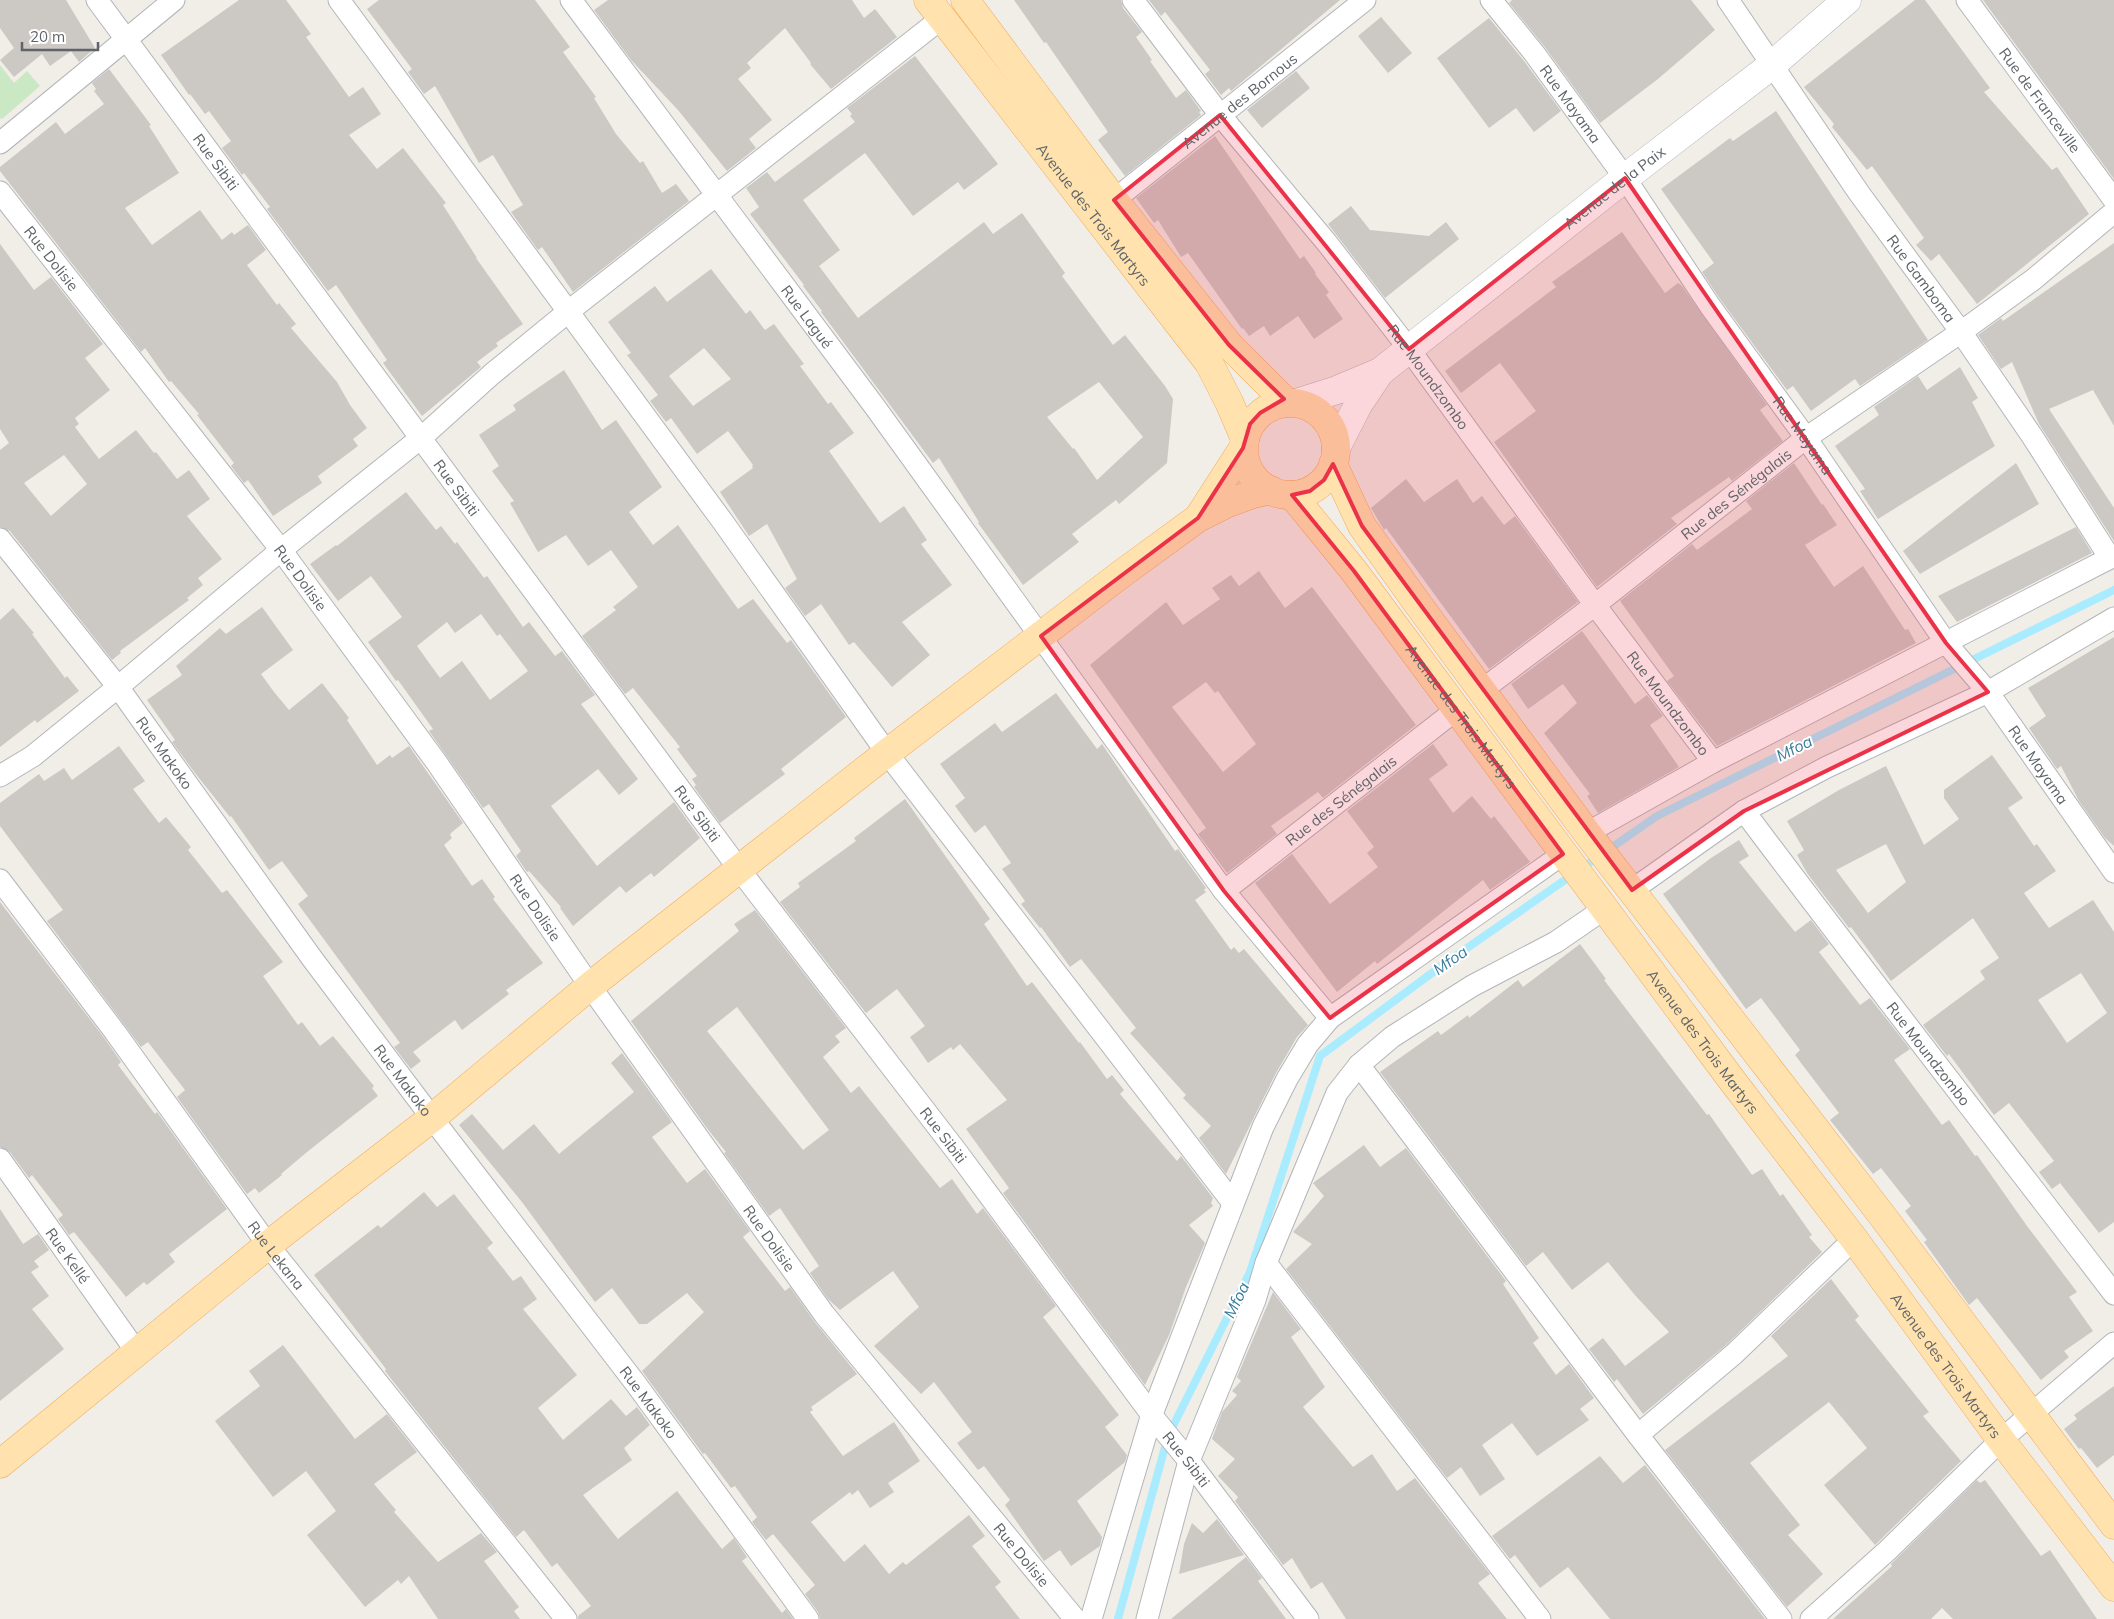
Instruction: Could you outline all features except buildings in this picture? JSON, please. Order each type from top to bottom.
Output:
[{"type":"main road","name":"Avenue des Trois Martyrs","points":[[965,0],[1114,200],[1229,345],[1292,403]]},
{"type":"main road","name":"Avenue de la Paix","points":[[1292,403],[1337,390],[1380,372],[1772,65],[1846,0]]},
{"type":"main road","name":"Avenue des Trois Martyrs","points":[[935,9],[1209,363],[1229,402],[1244,443]]},
{"type":"main road","name":"Avenue de la Paix","points":[[1334,456],[1358,405],[1380,372]]},
{"type":"main road","points":[[0,1464],[268,1245],[432,1118],[590,986],[887,753],[1198,518],[1228,503],[1253,494],[1310,490],[1324,480],[1334,456],[1332,432],[1324,418],[1311,408],[1292,403],[1273,405],[1260,413],[1250,424],[1244,443],[1198,518]]},
{"type":"main road","points":[[1244,443],[1246,463],[1252,476],[1264,487],[1282,493]]},
{"type":"main road","name":"Avenue des Trois Martyrs","points":[[1334,456],[1362,526],[1594,842],[1878,1210],[2114,1525]]},
{"type":"main road","name":"Avenue des Trois Martyrs","points":[[1282,493],[1354,571],[1600,904],[1854,1239],[2001,1440],[2114,1587]]},
{"type":"street","name":"Rue Sibiti","points":[[97,0],[740,869],[957,1152],[1154,1418],[1189,1461],[1308,1619]]},
{"type":"street","points":[[0,143],[174,0]]},
{"type":"street","points":[[339,0],[717,514],[887,753],[1233,1203]]},
{"type":"street","name":"Rue Moundzombo","points":[[1133,0],[1220,115],[1327,243],[1409,349],[1712,762]]},
{"type":"street","name":"Avenue des Bornous","points":[[1114,200],[1364,0]]},
{"type":"street","name":"Rue Mayama","points":[[1491,0],[1534,53],[1626,178],[1710,306],[1806,438],[1946,643],[1988,692],[2114,872]]},
{"type":"street","name":"Rue Gamboma","points":[[1728,0],[1859,193],[1961,332],[2112,557]]},
{"type":"street","name":"Rue de Franceville","points":[[1967,0],[2114,200]]},
{"type":"street","name":"Rue Lagué","points":[[577,2],[716,194],[875,407],[1224,891],[1330,1018]]},
{"type":"street","points":[[0,776],[33,756],[118,687],[282,550],[422,437],[492,374],[716,194],[935,9]]},
{"type":"street","name":"Rue Dolisie","points":[[0,192],[282,550],[437,763],[590,986],[824,1314],[1075,1619]]},
{"type":"street","name":"Rue des Sénégalais","points":[[1482,690],[1595,605],[1806,438],[1961,332],[2034,279],[2114,212]]},
{"type":"street","name":"Rue Makoko","points":[[0,539],[118,687],[311,957],[636,1384],[808,1619]]},
{"type":"street","points":[[1594,842],[1712,762],[2112,557]]},
{"type":"street","points":[[1628,885],[1744,811],[1827,767],[1988,692],[2114,618]]},
{"type":"street","name":"Rue des Sénégalais","points":[[1224,891],[1456,710]]},
{"type":"street","name":"Rue Moundzombo","points":[[1744,811],[1834,931],[1946,1073],[2114,1294]]},
{"type":"street","points":[[1091,1619],[1154,1418],[1233,1203],[1262,1127],[1308,1044],[1330,1018],[1569,862]]},
{"type":"street","name":"Rue Lekana","points":[[0,880],[115,1032],[268,1245],[566,1619]]},
{"type":"street","points":[[1147,1619],[1189,1461],[1255,1300],[1266,1263],[1337,1093],[1359,1065],[1392,1037],[1472,986],[1556,942],[1600,904]]},
{"type":"street","points":[[1359,1065],[1638,1435],[1781,1619]]},
{"type":"street","name":"Rue Kellé","points":[[0,1159],[136,1351]]},
{"type":"street","points":[[1638,1435],[1734,1354],[1854,1239]]},
{"type":"street","points":[[1266,1263],[1540,1619]]},
{"type":"street","points":[[1811,1619],[1888,1550],[2001,1440],[2114,1343]]},
{"type":"highlighted area","points":[[1220,115],[1409,349],[1625,178],[1946,643],[1988,692],[1744,811],[1632,890],[1362,526],[1333,464],[1324,480],[1310,491],[1292,495],[1354,571],[1563,854],[1330,1018],[1224,891],[1041,636],[1198,518],[1243,448],[1250,424],[1260,413],[1284,399],[1229,345],[1114,200]]},
{"type":"green space","points":[[0,65],[14,83],[27,71],[40,86],[2,119],[0,118]]},
{"type":"waterway","name":"Mfoa","points":[[1118,1619],[1168,1436],[1250,1272],[1320,1056],[1444,964],[1657,816],[2114,590]]}]
